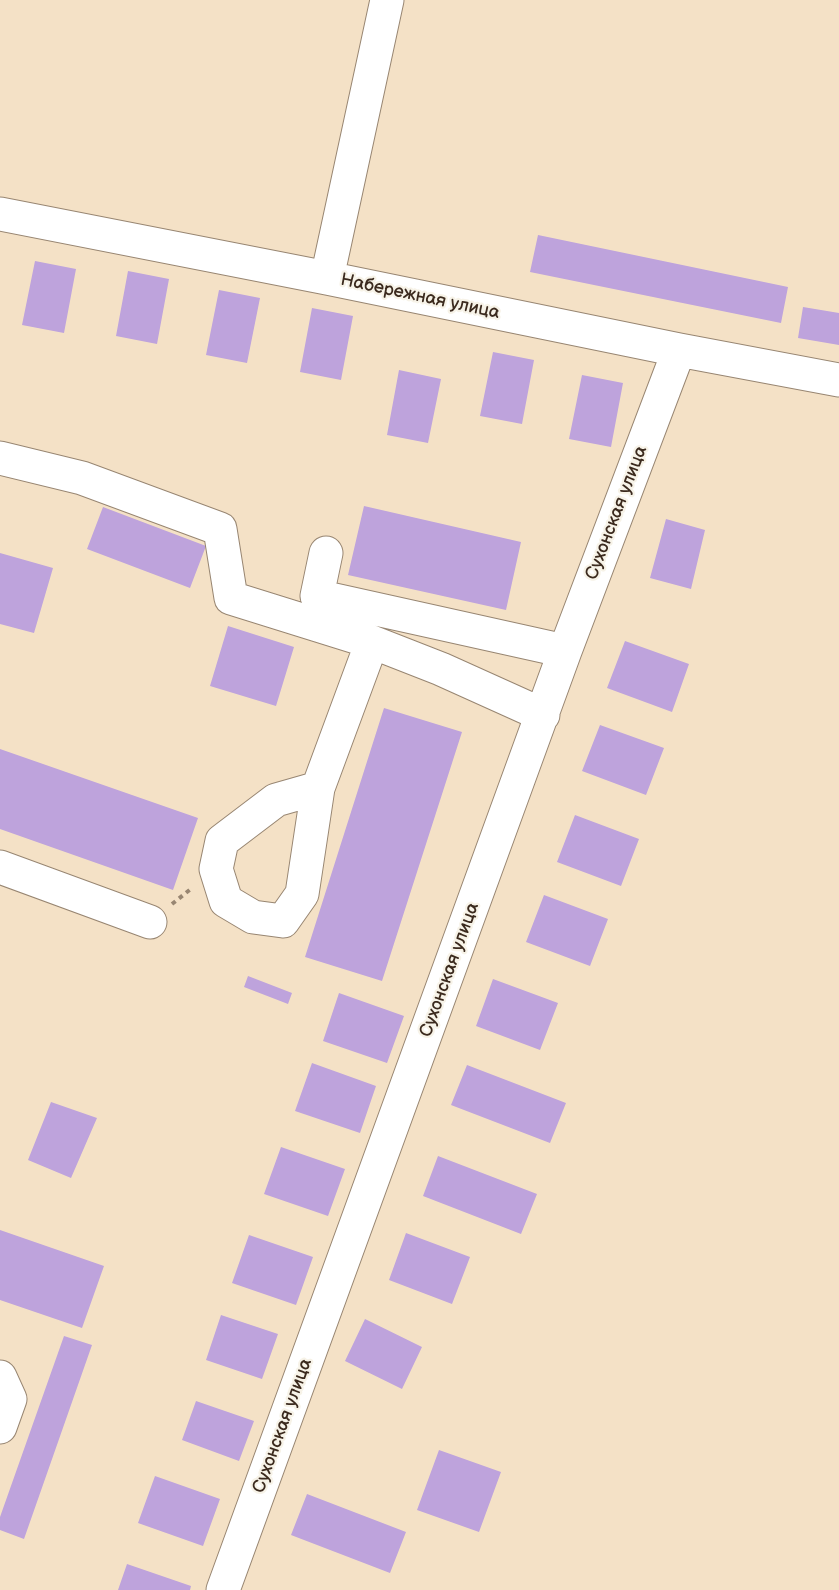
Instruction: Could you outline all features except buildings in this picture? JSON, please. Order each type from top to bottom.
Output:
[{"type":"street","points":[[327,278],[387,0]]},
{"type":"street","name":"Набережная улица","points":[[0,214],[839,380]]},
{"type":"street","name":"Сухонская улица","points":[[222,1590],[566,651],[679,350]]},
{"type":"street","points":[[0,458],[82,478],[220,529],[231,597],[372,642],[441,669],[543,715]]},
{"type":"street","points":[[326,553],[317,596],[566,651]]},
{"type":"street","points":[[318,788],[276,800],[222,841],[216,869],[226,901],[254,917],[283,921],[302,894],[318,788],[372,642]]},
{"type":"street","points":[[0,867],[150,922]]},
{"type":"street","points":[[0,1377],[10,1399],[0,1427]]},
{"type":"path","points":[[150,922],[216,869]]}]
